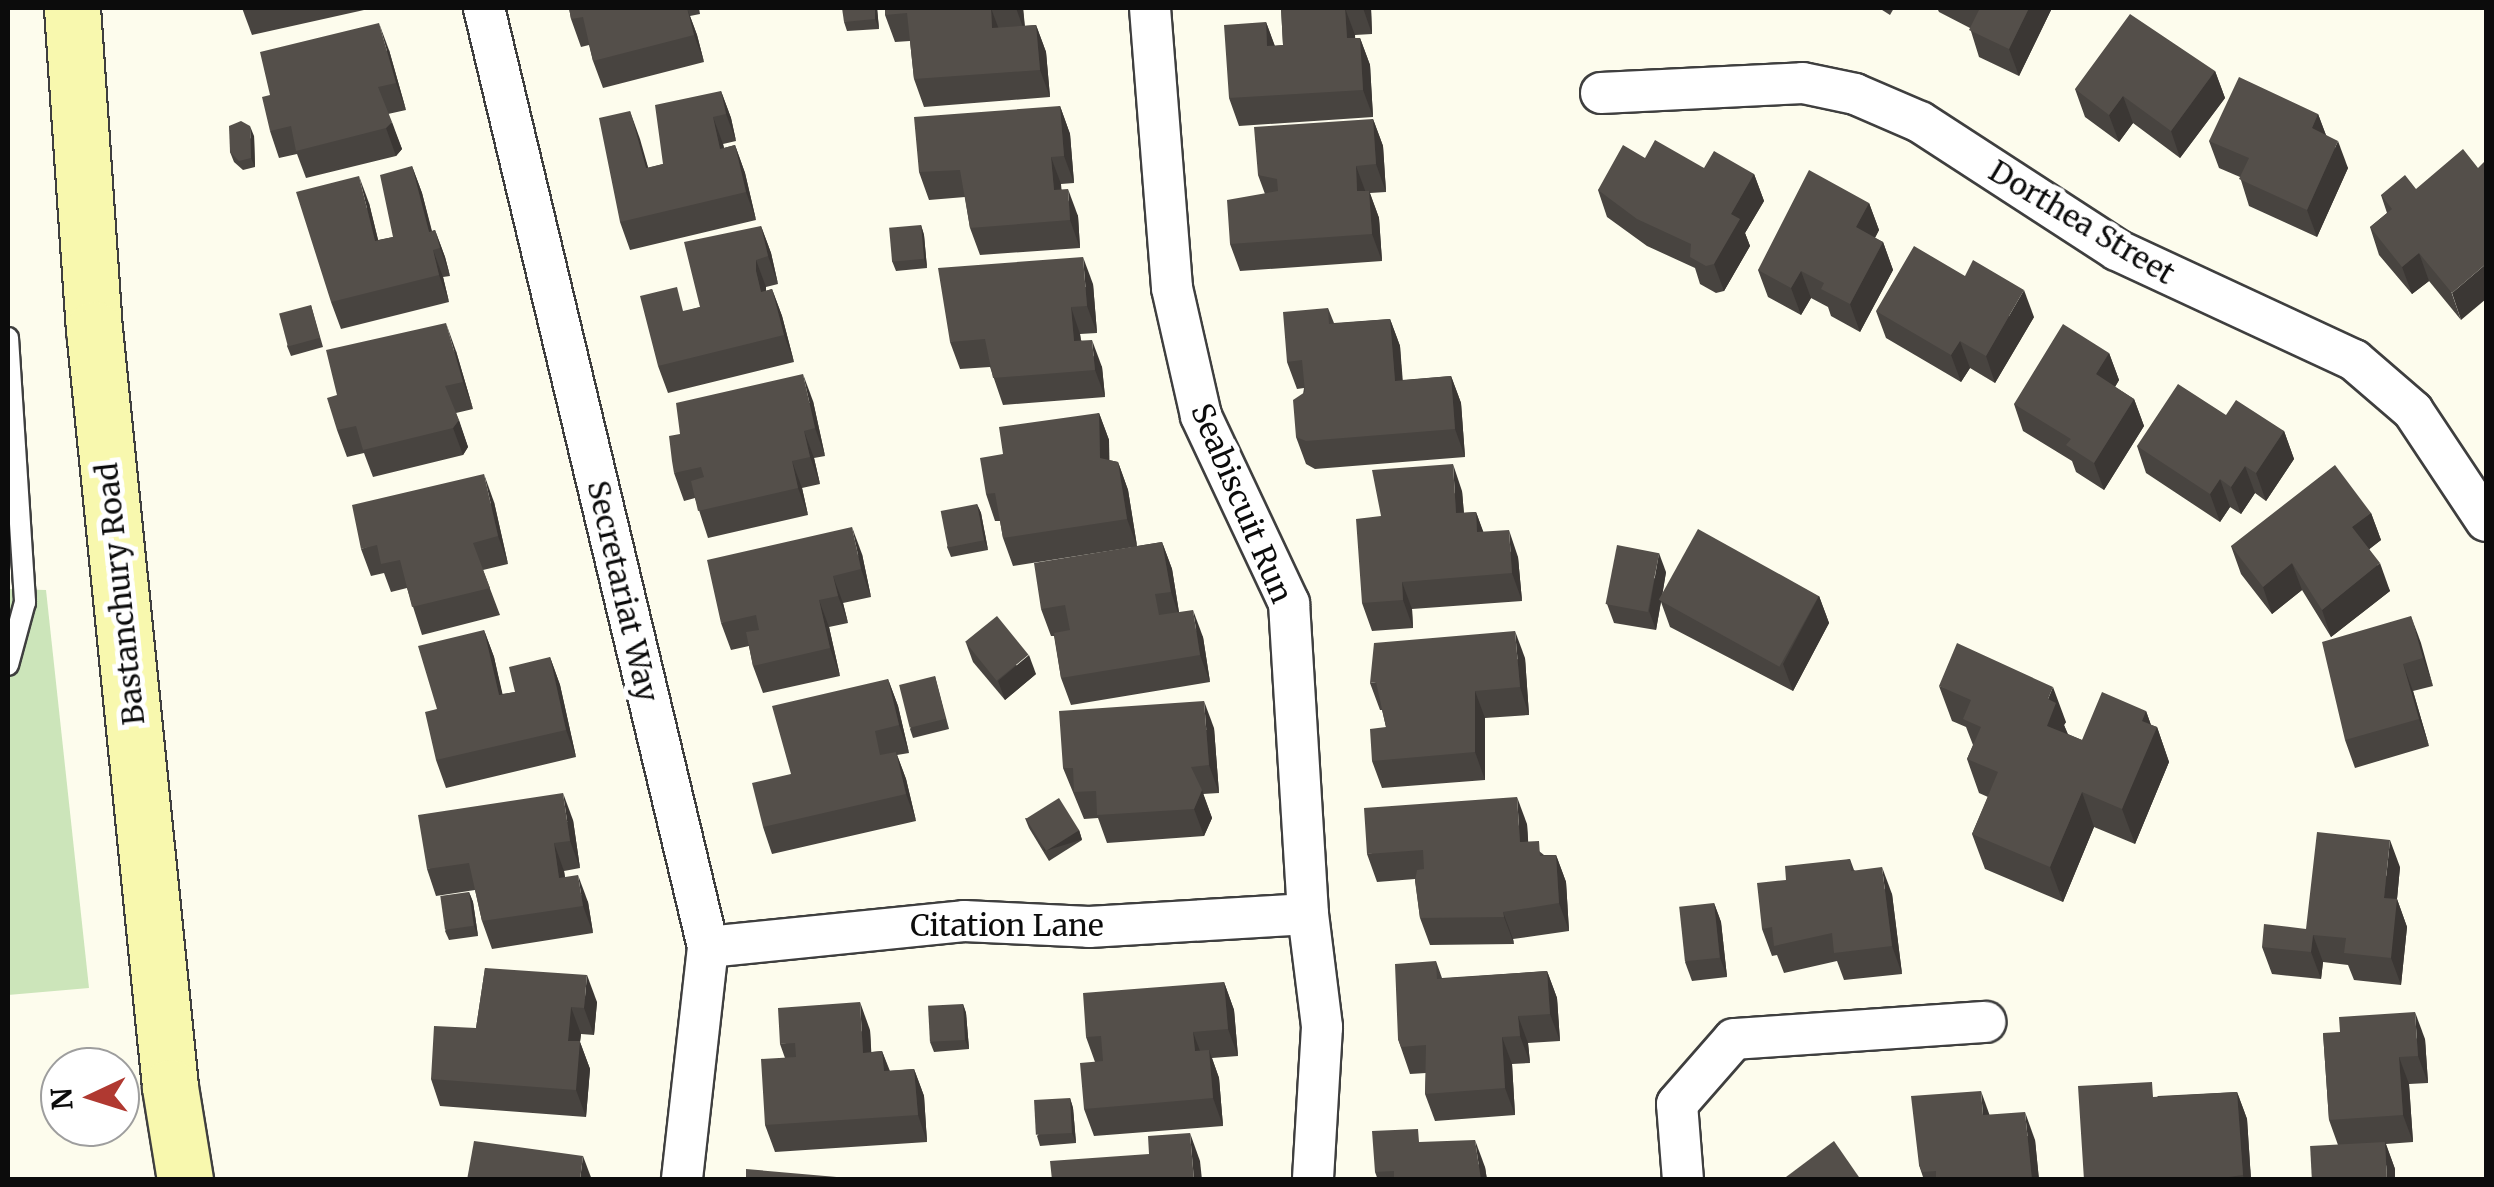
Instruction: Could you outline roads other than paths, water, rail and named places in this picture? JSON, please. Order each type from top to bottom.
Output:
[{"type":"main road","name":"Bastanchury Road","points":[[72,8],[96,349],[170,1087],[185,1180]]},
{"type":"street","name":"Secretariat Way","points":[[484,8],[708,948],[682,1180]]},
{"type":"street","name":"Seabiscuit Run","points":[[1150,8],[1172,288],[1201,416],[1289,603],[1308,914],[1322,1027],[1313,1180]]},
{"type":"street","name":"Dorthea Street","points":[[1602,92],[1803,83],[1855,94],[1920,122],[2117,250],[2354,360],[2413,412],[2486,521]]},
{"type":"street","name":"Citation Lane","points":[[708,948],[964,920],[1089,927],[1308,914]]},
{"type":"street","points":[[1684,1180],[1677,1104],[1734,1039],[1985,1022]]},
{"type":"lane","points":[[8,338],[25,602],[8,666]]}]
